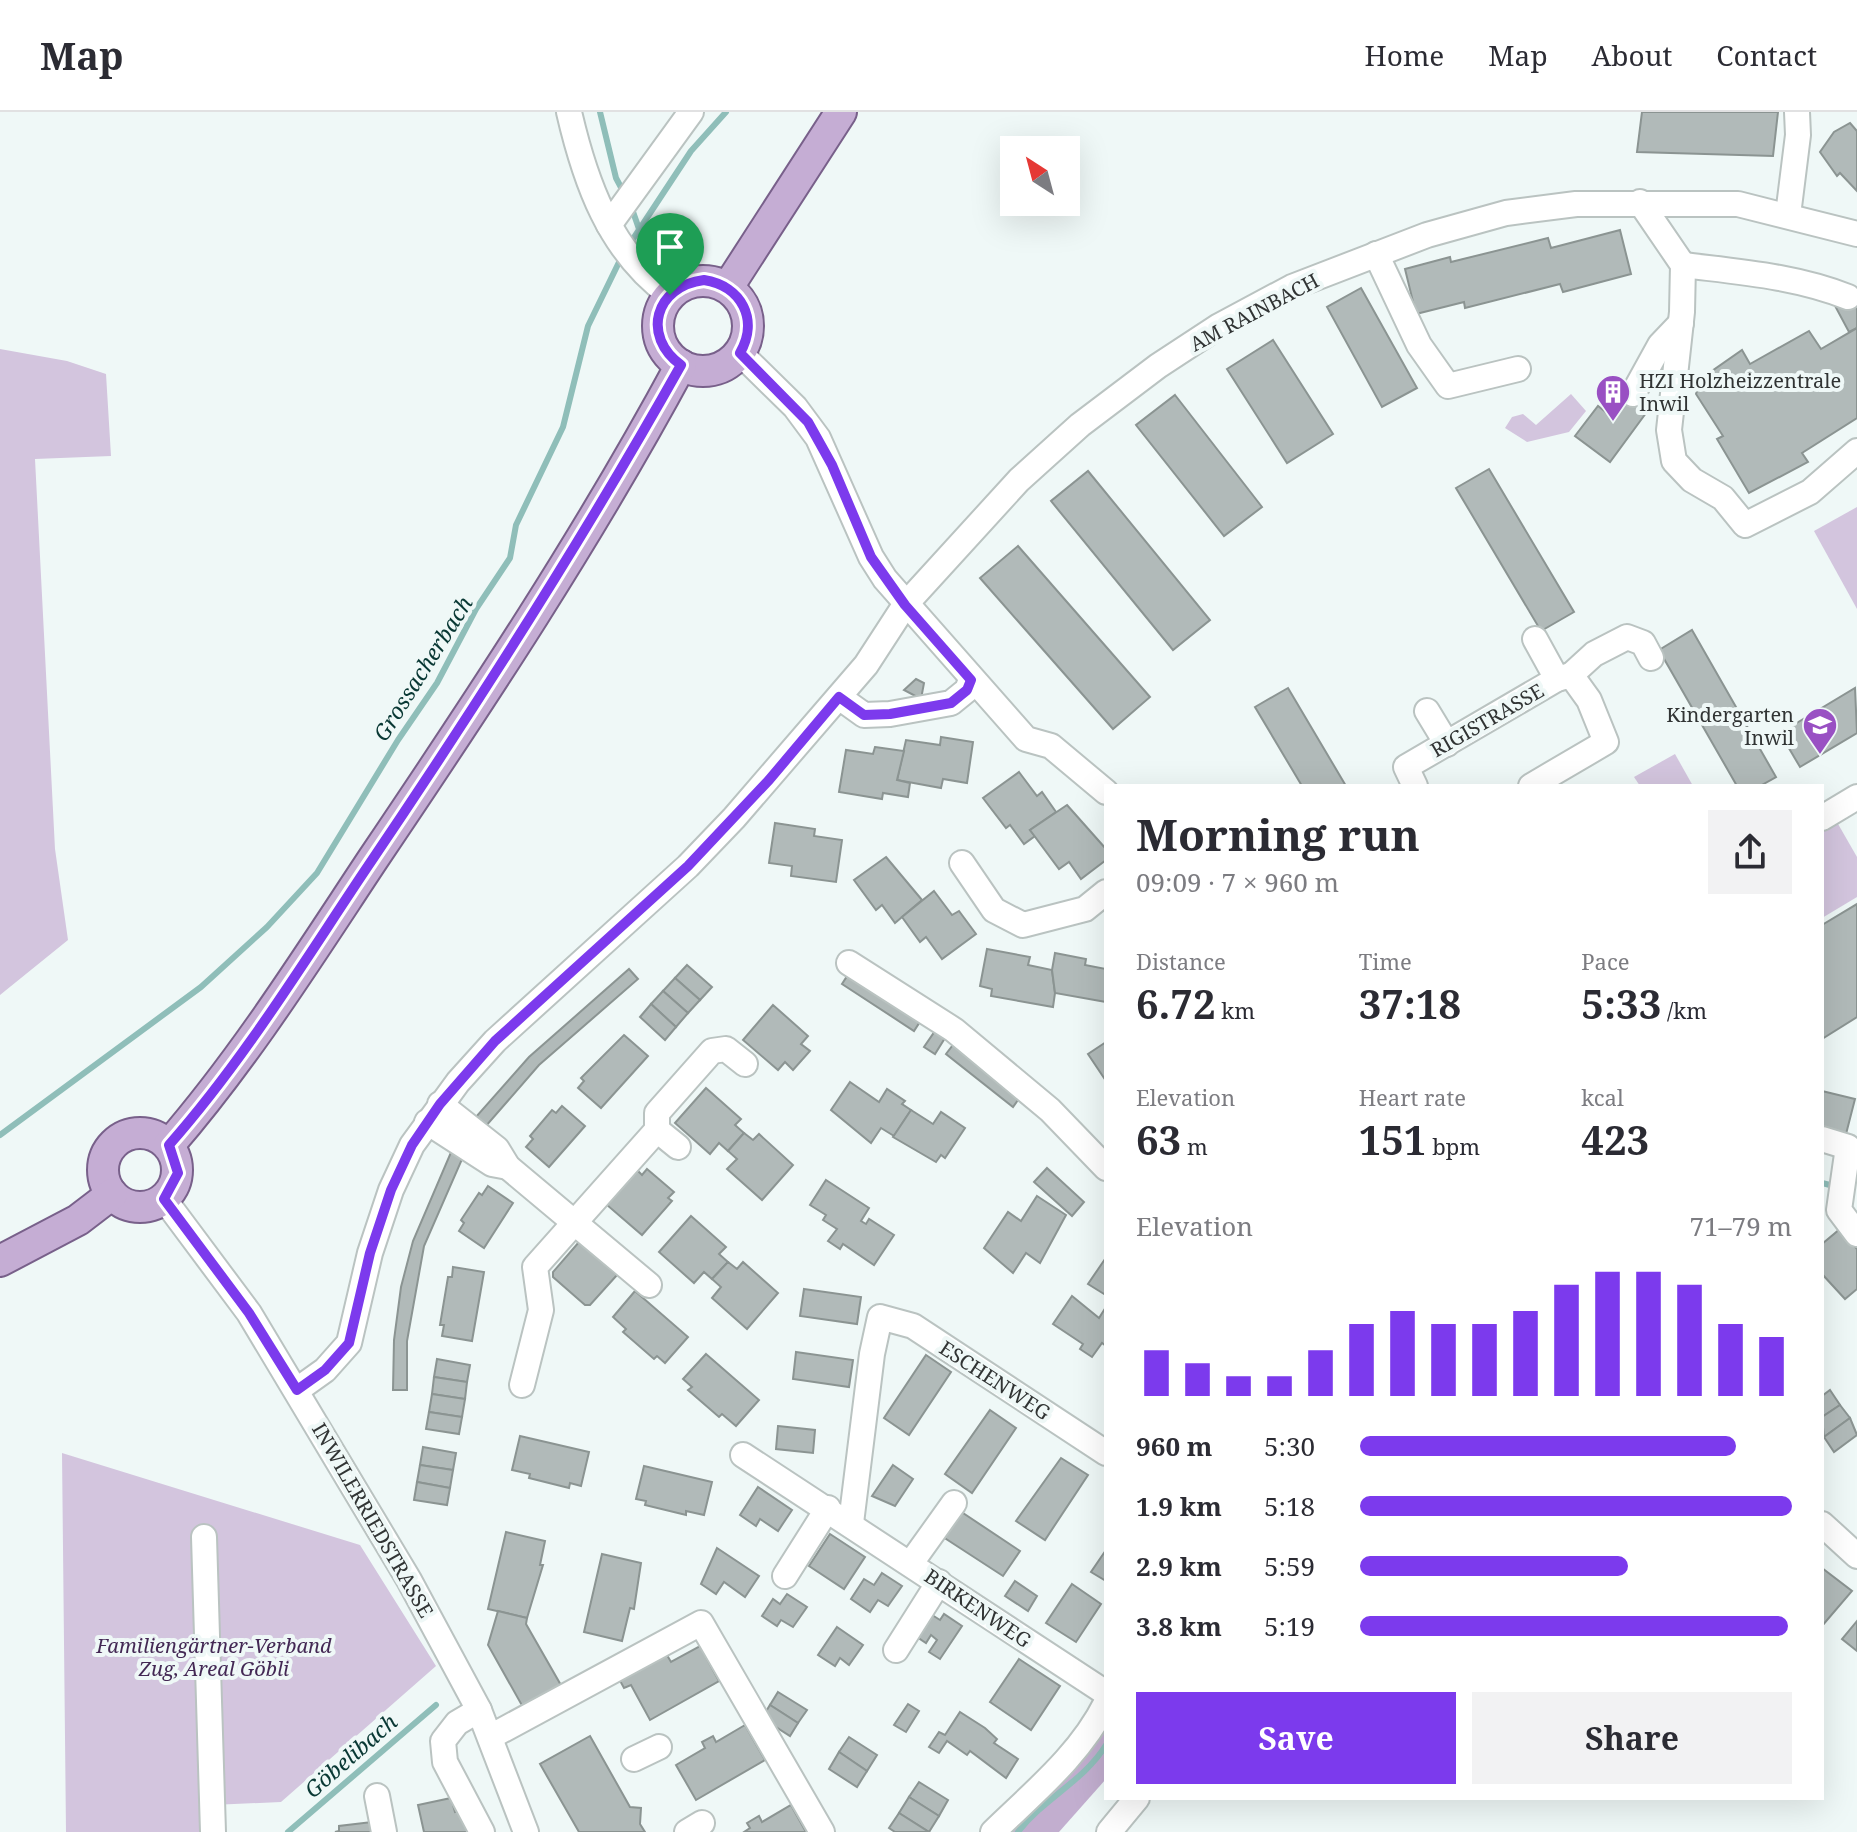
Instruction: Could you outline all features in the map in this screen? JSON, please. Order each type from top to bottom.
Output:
[{"type":"main road","points":[[728,287],[841,112]]},
{"type":"main road","points":[[704,280],[728,287],[737,295],[748,317],[749,330],[740,353],[713,370],[681,365],[666,352],[658,333],[660,312],[670,295],[680,287],[704,280]]},
{"type":"main road","points":[[169,1145],[227,1076],[412,801],[574,551],[681,365]]},
{"type":"main road","points":[[130,1134],[151,1134],[169,1145],[178,1173],[164,1199],[137,1207],[112,1194],[106,1185],[103,1164],[106,1154],[120,1138],[130,1134]]},
{"type":"main road","points":[[0,1261],[78,1220],[112,1194]]},
{"type":"street","points":[[569,112],[587,183],[615,222],[639,267],[670,295]]},
{"type":"street","points":[[615,222],[637,183],[691,112]]},
{"type":"street","points":[[1788,215],[1791,117]]},
{"type":"street","points":[[1640,202],[1683,265],[1681,323],[1669,430],[1674,461],[1692,480],[1723,498],[1745,525],[1810,492],[1857,451]]},
{"type":"street","name":"AM RAINBACH","points":[[905,605],[1019,480],[1080,425],[1158,366],[1219,326],[1292,287],[1376,254],[1506,213],[1576,204],[1738,204],[1857,234]]},
{"type":"street","points":[[1376,254],[1419,345],[1448,386],[1518,369]]},
{"type":"street","points":[[1683,265],[1766,275],[1821,286],[1848,297]]},
{"type":"street","points":[[1633,394],[1660,345],[1681,323]]},
{"type":"street","points":[[740,353],[795,407],[818,438],[871,557],[905,605],[1026,739],[1051,746],[1104,790]]},
{"type":"street","points":[[297,1390],[325,1370],[349,1343],[380,1220],[391,1190],[434,1113],[495,1041],[688,866],[760,790],[884,640],[905,605]]},
{"type":"street","name":"RIGISTRASSE","points":[[1414,784],[1406,767],[1564,677],[1594,654],[1627,637],[1643,643],[1651,658]]},
{"type":"street","points":[[1535,639],[1564,677],[1589,700],[1606,742],[1536,784]]},
{"type":"street","points":[[839,697],[864,715],[890,714],[951,703],[967,690],[971,680]]},
{"type":"street","points":[[1427,711],[1447,744]]},
{"type":"street","points":[[1824,817],[1857,797]]},
{"type":"street","points":[[962,863],[994,910],[1023,925],[1085,909],[1104,894]]},
{"type":"street","points":[[849,963],[954,1030],[1050,1110],[1104,1166]]},
{"type":"street","points":[[522,1385],[542,1351],[541,1310],[535,1267],[568,1215],[657,1130],[657,1113],[712,1051],[726,1049],[745,1064]]},
{"type":"street","points":[[434,1113],[497,1149],[508,1167],[649,1285]]},
{"type":"street","points":[[657,1130],[678,1147]]},
{"type":"street","points":[[1824,1140],[1848,1147],[1841,1202],[1857,1234]]},
{"type":"street","name":"INWILERRIEDSTRASSE","points":[[164,1199],[249,1313],[409,1580],[479,1710],[526,1832]]},
{"type":"street","name":"ESCHENWEG","points":[[851,1523],[872,1354],[880,1317],[913,1326],[1102,1443]]},
{"type":"street","name":"BIRKENWEG","points":[[743,1455],[1104,1692]]},
{"type":"street","points":[[911,1563],[954,1503]]},
{"type":"street","points":[[785,1576],[828,1508]]},
{"type":"street","points":[[1824,1526],[1857,1556]]},
{"type":"street","points":[[204,1537],[213,1832]]},
{"type":"street","points":[[896,1650],[939,1582]]},
{"type":"street","points":[[490,1737],[701,1623],[822,1832]]},
{"type":"street","points":[[993,1832],[1066,1762],[1096,1724],[1104,1707]]},
{"type":"street","points":[[479,1710],[457,1723],[443,1741],[445,1762],[482,1832]]},
{"type":"street","points":[[634,1759],[659,1747]]},
{"type":"street","points":[[377,1796],[384,1832]]},
{"type":"street","points":[[1109,1832],[1135,1800]]},
{"type":"green space","points":[[0,349],[67,361],[106,374],[111,456],[35,459],[55,849],[68,940],[0,995]]},
{"type":"green space","points":[[1571,394],[1586,411],[1569,432],[1527,442],[1505,428],[1512,417],[1523,414],[1536,425]]},
{"type":"green space","points":[[1857,507],[1857,609],[1814,531]]},
{"type":"green space","points":[[1675,754],[1692,784],[1639,784],[1634,777]]},
{"type":"green space","points":[[1834,817],[1857,857],[1857,897],[1824,917],[1824,823]]},
{"type":"green space","name":"Familiengärtner-Verband Zug, Areal Göbli","points":[[62,1453],[360,1545],[436,1666],[281,1802],[212,1805],[204,1832],[66,1832]]},
{"type":"shaded area","points":[[1104,1728],[1104,1781],[1059,1832],[1011,1832]]},
{"type":"building","points":[[1642,112],[1778,112],[1773,156],[1637,152]]},
{"type":"building","points":[[1850,123],[1857,131],[1857,191],[1840,173],[1837,176],[1820,152],[1834,132]]},
{"type":"building","points":[[1620,230],[1631,274],[1563,292],[1560,284],[1465,308],[1464,302],[1416,314],[1405,269],[1450,257],[1451,262],[1548,238],[1551,248]]},
{"type":"building","points":[[1361,288],[1417,388],[1382,407],[1327,307]]},
{"type":"building","points":[[1857,292],[1857,328],[1849,332],[1834,304]]},
{"type":"building","points":[[1857,328],[1857,418],[1802,453],[1808,462],[1749,493],[1717,439],[1723,436],[1696,394],[1702,378],[1742,350],[1750,364],[1809,331],[1821,349]]},
{"type":"building","points":[[1273,340],[1333,434],[1287,463],[1227,369]]},
{"type":"building","name":"HZI Holzheizzentrale Inwil","points":[[1623,390],[1649,409],[1610,462],[1575,436],[1598,406],[1607,413]]},
{"type":"building","points":[[1175,395],[1262,507],[1224,536],[1136,425]]},
{"type":"building","points":[[1489,469],[1574,612],[1541,631],[1456,488]]},
{"type":"building","points":[[1088,471],[1210,620],[1173,650],[1051,501]]},
{"type":"building","points":[[1018,546],[1150,697],[1113,729],[980,578]]},
{"type":"building","points":[[1692,630],[1776,777],[1764,784],[1736,784],[1659,650]]},
{"type":"building","points":[[916,679],[924,683],[921,699],[904,690]]},
{"type":"building","points":[[1288,688],[1345,784],[1301,784],[1255,707]]},
{"type":"building","points":[[1855,688],[1857,733],[1800,767],[1780,733]]},
{"type":"building","points":[[941,737],[973,742],[967,783],[943,779],[941,788],[897,780],[906,740],[940,745]]},
{"type":"building","points":[[875,747],[904,751],[897,780],[910,783],[908,797],[883,793],[882,799],[839,792],[846,750],[873,754]]},
{"type":"building","points":[[1019,772],[1037,796],[1042,792],[1056,812],[1030,830],[1035,836],[1024,844],[1010,825],[1006,828],[983,798]]},
{"type":"building","points":[[1067,805],[1104,847],[1104,862],[1081,879],[1069,862],[1059,869],[1030,830]]},
{"type":"building","points":[[775,823],[815,829],[814,836],[842,840],[836,882],[791,876],[792,866],[769,863]]},
{"type":"building","points":[[886,857],[922,900],[895,923],[882,905],[876,910],[854,880]]},
{"type":"building","points":[[934,891],[952,915],[959,911],[976,934],[942,959],[926,937],[920,942],[902,917]]},
{"type":"building","points":[[1857,904],[1857,1017],[1824,1038],[1824,924]]},
{"type":"building","points":[[987,949],[1030,957],[1028,965],[1052,970],[1053,1007],[991,996],[992,989],[980,986]]},
{"type":"building","points":[[1055,953],[1086,959],[1085,965],[1104,969],[1104,1002],[1055,993],[1052,970]]},
{"type":"building","points":[[687,965],[712,987],[700,1000],[675,978]]},
{"type":"building","points":[[629,969],[638,979],[539,1065],[486,1126],[475,1118],[529,1057]]},
{"type":"building","points":[[851,970],[923,1017],[914,1031],[842,984]]},
{"type":"building","points":[[675,978],[700,1000],[688,1013],[663,991]]},
{"type":"building","points":[[663,991],[688,1013],[676,1027],[651,1004]]},
{"type":"building","points":[[651,1004],[676,1027],[665,1040],[640,1017]]},
{"type":"building","points":[[773,1005],[808,1036],[801,1044],[810,1051],[793,1070],[785,1062],[778,1070],[743,1040]]},
{"type":"building","points":[[935,1031],[945,1038],[935,1054],[924,1047]]},
{"type":"building","points":[[624,1035],[648,1056],[601,1108],[578,1088],[584,1081],[581,1078]]},
{"type":"building","points":[[956,1041],[1023,1093],[1013,1107],[946,1054]]},
{"type":"building","points":[[1104,1043],[1104,1078],[1088,1054]]},
{"type":"building","points":[[850,1082],[879,1102],[887,1089],[905,1101],[902,1104],[911,1110],[894,1136],[881,1128],[871,1143],[831,1110]]},
{"type":"building","points":[[706,1088],[741,1119],[735,1125],[744,1133],[728,1151],[719,1143],[710,1154],[675,1123]]},
{"type":"building","points":[[1824,1091],[1855,1099],[1846,1134],[1824,1128]]},
{"type":"building","points":[[562,1106],[585,1126],[549,1167],[526,1147],[533,1139],[530,1136],[552,1110],[556,1113]]},
{"type":"building","points":[[911,1110],[933,1124],[941,1112],[965,1128],[945,1158],[941,1155],[936,1162],[893,1137]]},
{"type":"building","points":[[744,1133],[753,1140],[759,1134],[793,1165],[762,1200],[727,1169],[737,1159],[728,1151]]},
{"type":"building","points":[[452,1150],[463,1157],[424,1246],[407,1341],[407,1390],[393,1390],[394,1340],[401,1287],[413,1241]]},
{"type":"building","points":[[1047,1168],[1084,1202],[1072,1216],[1034,1182]]},
{"type":"building","points":[[647,1169],[674,1192],[668,1198],[672,1201],[642,1235],[607,1205],[637,1170],[642,1175]]},
{"type":"building","points":[[826,1180],[869,1208],[861,1221],[866,1224],[869,1219],[894,1235],[874,1265],[843,1244],[840,1249],[828,1241],[837,1229],[823,1220],[826,1215],[810,1205]]},
{"type":"building","points":[[488,1186],[513,1203],[484,1248],[459,1231],[464,1223],[461,1220],[479,1193],[482,1195]]},
{"type":"building","points":[[1037,1196],[1066,1215],[1040,1263],[1026,1253],[1013,1273],[984,1248],[1008,1212],[1021,1221]]},
{"type":"building","points":[[691,1216],[726,1247],[719,1254],[728,1262],[712,1279],[704,1272],[694,1283],[659,1252]]},
{"type":"building","points":[[1840,1229],[1857,1249],[1857,1289],[1845,1299],[1824,1276],[1824,1242]]},
{"type":"building","points":[[579,1242],[617,1275],[590,1305],[585,1305],[553,1277],[553,1272]]},
{"type":"building","points":[[1104,1260],[1104,1294],[1088,1284]]},
{"type":"building","points":[[728,1262],[737,1269],[743,1262],[778,1293],[747,1329],[712,1298],[721,1287],[712,1279]]},
{"type":"building","points":[[453,1267],[484,1272],[472,1341],[442,1336],[444,1325],[440,1325],[448,1277],[452,1277]]},
{"type":"building","points":[[804,1289],[861,1297],[857,1324],[800,1316]]},
{"type":"building","points":[[635,1291],[688,1337],[665,1363],[657,1356],[654,1359],[623,1332],[626,1329],[613,1317]]},
{"type":"building","points":[[1072,1296],[1099,1318],[1104,1310],[1104,1344],[1102,1343],[1092,1357],[1080,1349],[1083,1344],[1053,1324]]},
{"type":"building","points":[[796,1352],[853,1360],[849,1387],[793,1379]]},
{"type":"building","points":[[706,1354],[759,1400],[736,1426],[722,1414],[719,1417],[688,1390],[692,1387],[683,1379]]},
{"type":"building","points":[[926,1355],[951,1372],[909,1435],[884,1418]]},
{"type":"building","points":[[437,1359],[470,1365],[467,1382],[434,1377]]},
{"type":"building","points":[[434,1377],[467,1382],[465,1399],[432,1394]]},
{"type":"building","points":[[1830,1390],[1840,1405],[1824,1416],[1824,1394]]},
{"type":"building","points":[[432,1394],[465,1399],[462,1417],[429,1412]]},
{"type":"building","points":[[1840,1405],[1850,1418],[1824,1437],[1824,1416]]},
{"type":"building","points":[[990,1410],[1016,1428],[972,1493],[945,1474]]},
{"type":"building","points":[[429,1412],[462,1417],[459,1434],[426,1429]]},
{"type":"building","points":[[1850,1418],[1857,1435],[1834,1452],[1824,1437]]},
{"type":"building","points":[[778,1426],[815,1430],[813,1453],[776,1449]]},
{"type":"building","points":[[520,1436],[589,1452],[581,1486],[570,1483],[569,1488],[529,1478],[530,1474],[512,1470]]},
{"type":"building","points":[[423,1447],[456,1453],[453,1470],[420,1465]]},
{"type":"building","points":[[1061,1458],[1088,1475],[1045,1540],[1016,1521]]},
{"type":"building","points":[[420,1465],[453,1470],[450,1488],[417,1482]]},
{"type":"building","points":[[893,1465],[913,1479],[895,1506],[872,1496]]},
{"type":"building","points":[[644,1466],[712,1482],[704,1515],[686,1511],[686,1515],[645,1505],[646,1501],[636,1499]]},
{"type":"building","points":[[417,1482],[450,1488],[447,1505],[414,1500]]},
{"type":"building","points":[[758,1487],[792,1510],[778,1531],[760,1519],[756,1526],[740,1515]]},
{"type":"building","points":[[957,1509],[1020,1551],[1003,1576],[940,1535]]},
{"type":"building","points":[[506,1532],[545,1541],[540,1565],[543,1565],[527,1618],[488,1609]]},
{"type":"building","points":[[830,1534],[865,1557],[844,1589],[809,1566]]},
{"type":"building","points":[[717,1548],[759,1576],[745,1597],[724,1582],[716,1594],[701,1584]]},
{"type":"building","points":[[1104,1553],[1104,1580],[1091,1572]]},
{"type":"building","points":[[602,1554],[641,1563],[634,1609],[630,1608],[622,1641],[584,1632]]},
{"type":"building","points":[[1824,1570],[1852,1591],[1824,1624]]},
{"type":"building","points":[[882,1573],[902,1586],[888,1606],[878,1600],[870,1612],[851,1599],[864,1579],[874,1585]]},
{"type":"building","points":[[1015,1581],[1037,1596],[1028,1611],[1005,1596]]},
{"type":"building","points":[[1072,1584],[1101,1604],[1076,1642],[1046,1623]]},
{"type":"building","points":[[787,1594],[807,1607],[793,1627],[781,1620],[777,1626],[762,1616],[773,1599],[780,1604]]},
{"type":"building","points":[[498,1611],[527,1618],[526,1624],[562,1687],[524,1709],[488,1645]]},
{"type":"building","points":[[929,1613],[940,1620],[944,1614],[962,1626],[940,1659],[929,1652],[937,1640],[931,1635],[926,1643],[914,1635]]},
{"type":"building","points":[[1857,1621],[1857,1651],[1842,1639]]},
{"type":"building","points":[[837,1627],[863,1645],[849,1665],[840,1658],[835,1666],[818,1655]]},
{"type":"building","points":[[700,1646],[719,1681],[650,1720],[631,1685],[624,1688],[618,1677],[648,1660],[651,1664],[667,1655],[671,1662]]},
{"type":"building","points":[[1019,1659],[1060,1686],[1031,1730],[990,1702]]},
{"type":"building","points":[[778,1692],[807,1710],[798,1723],[770,1705]]},
{"type":"building","points":[[908,1704],[919,1711],[906,1732],[894,1725]]},
{"type":"building","points":[[770,1705],[798,1723],[790,1736],[762,1718]]},
{"type":"building","points":[[960,1712],[985,1728],[997,1739],[994,1743],[1018,1759],[1006,1778],[970,1751],[967,1755],[947,1741],[939,1753],[929,1747],[939,1732],[945,1735]]},
{"type":"building","points":[[745,1725],[765,1760],[696,1800],[676,1765],[705,1748],[702,1742],[713,1736],[716,1742]]},
{"type":"building","points":[[590,1736],[630,1807],[641,1808],[640,1824],[645,1832],[579,1832],[540,1764]]},
{"type":"building","points":[[849,1737],[877,1755],[867,1771],[839,1752]]},
{"type":"building","points":[[839,1752],[867,1771],[857,1787],[829,1769]]},
{"type":"building","points":[[919,1782],[948,1800],[939,1816],[909,1797]]},
{"type":"building","points":[[909,1797],[939,1816],[929,1832],[899,1813]]},
{"type":"building","points":[[451,1798],[455,1812],[467,1809],[472,1832],[424,1832],[418,1805]]},
{"type":"building","points":[[791,1805],[806,1832],[744,1832],[750,1828],[747,1823],[759,1816],[762,1822]]},
{"type":"building","points":[[899,1813],[929,1832],[895,1832],[889,1828]]},
{"type":"building","points":[[380,1821],[382,1832],[335,1832],[339,1831],[339,1826]]},
{"type":"waterway","points":[[600,112],[616,178],[624,193]]},
{"type":"waterway","name":"Grossacherbach","points":[[629,245],[691,151],[726,112]]},
{"type":"waterway","points":[[631,206],[639,229]]},
{"type":"waterway","name":"Grossacherbach","points":[[0,1135],[201,987],[267,927],[317,873],[398,740],[437,683],[476,609],[510,558],[516,525],[563,427],[588,326],[623,254]]},
{"type":"waterway","points":[[1824,1184],[1834,1186]]},
{"type":"waterway","name":"Göbelibach","points":[[288,1832],[436,1705]]},
{"type":"waterway","points":[[1018,1832],[1086,1769],[1104,1748]]},
{"type":"place","name":"HZI Holzheizzentrale Inwil","points":[[1613,423]]},
{"type":"place","name":"Kindergarten Inwil","points":[[1820,756]]},
{"type":"route","points":[[704,280],[728,287],[737,295],[748,317],[749,330],[740,353],[808,422],[832,465],[871,557],[905,605],[971,680],[967,690],[951,703],[890,714],[864,715],[839,697],[769,780],[688,866],[495,1041],[440,1104],[412,1145],[380,1220],[349,1343],[325,1370],[297,1390],[249,1313],[164,1199],[178,1173],[169,1145],[227,1076],[412,801],[574,551],[681,365],[666,352],[658,333],[660,312],[670,295],[691,282],[704,280]]}]
